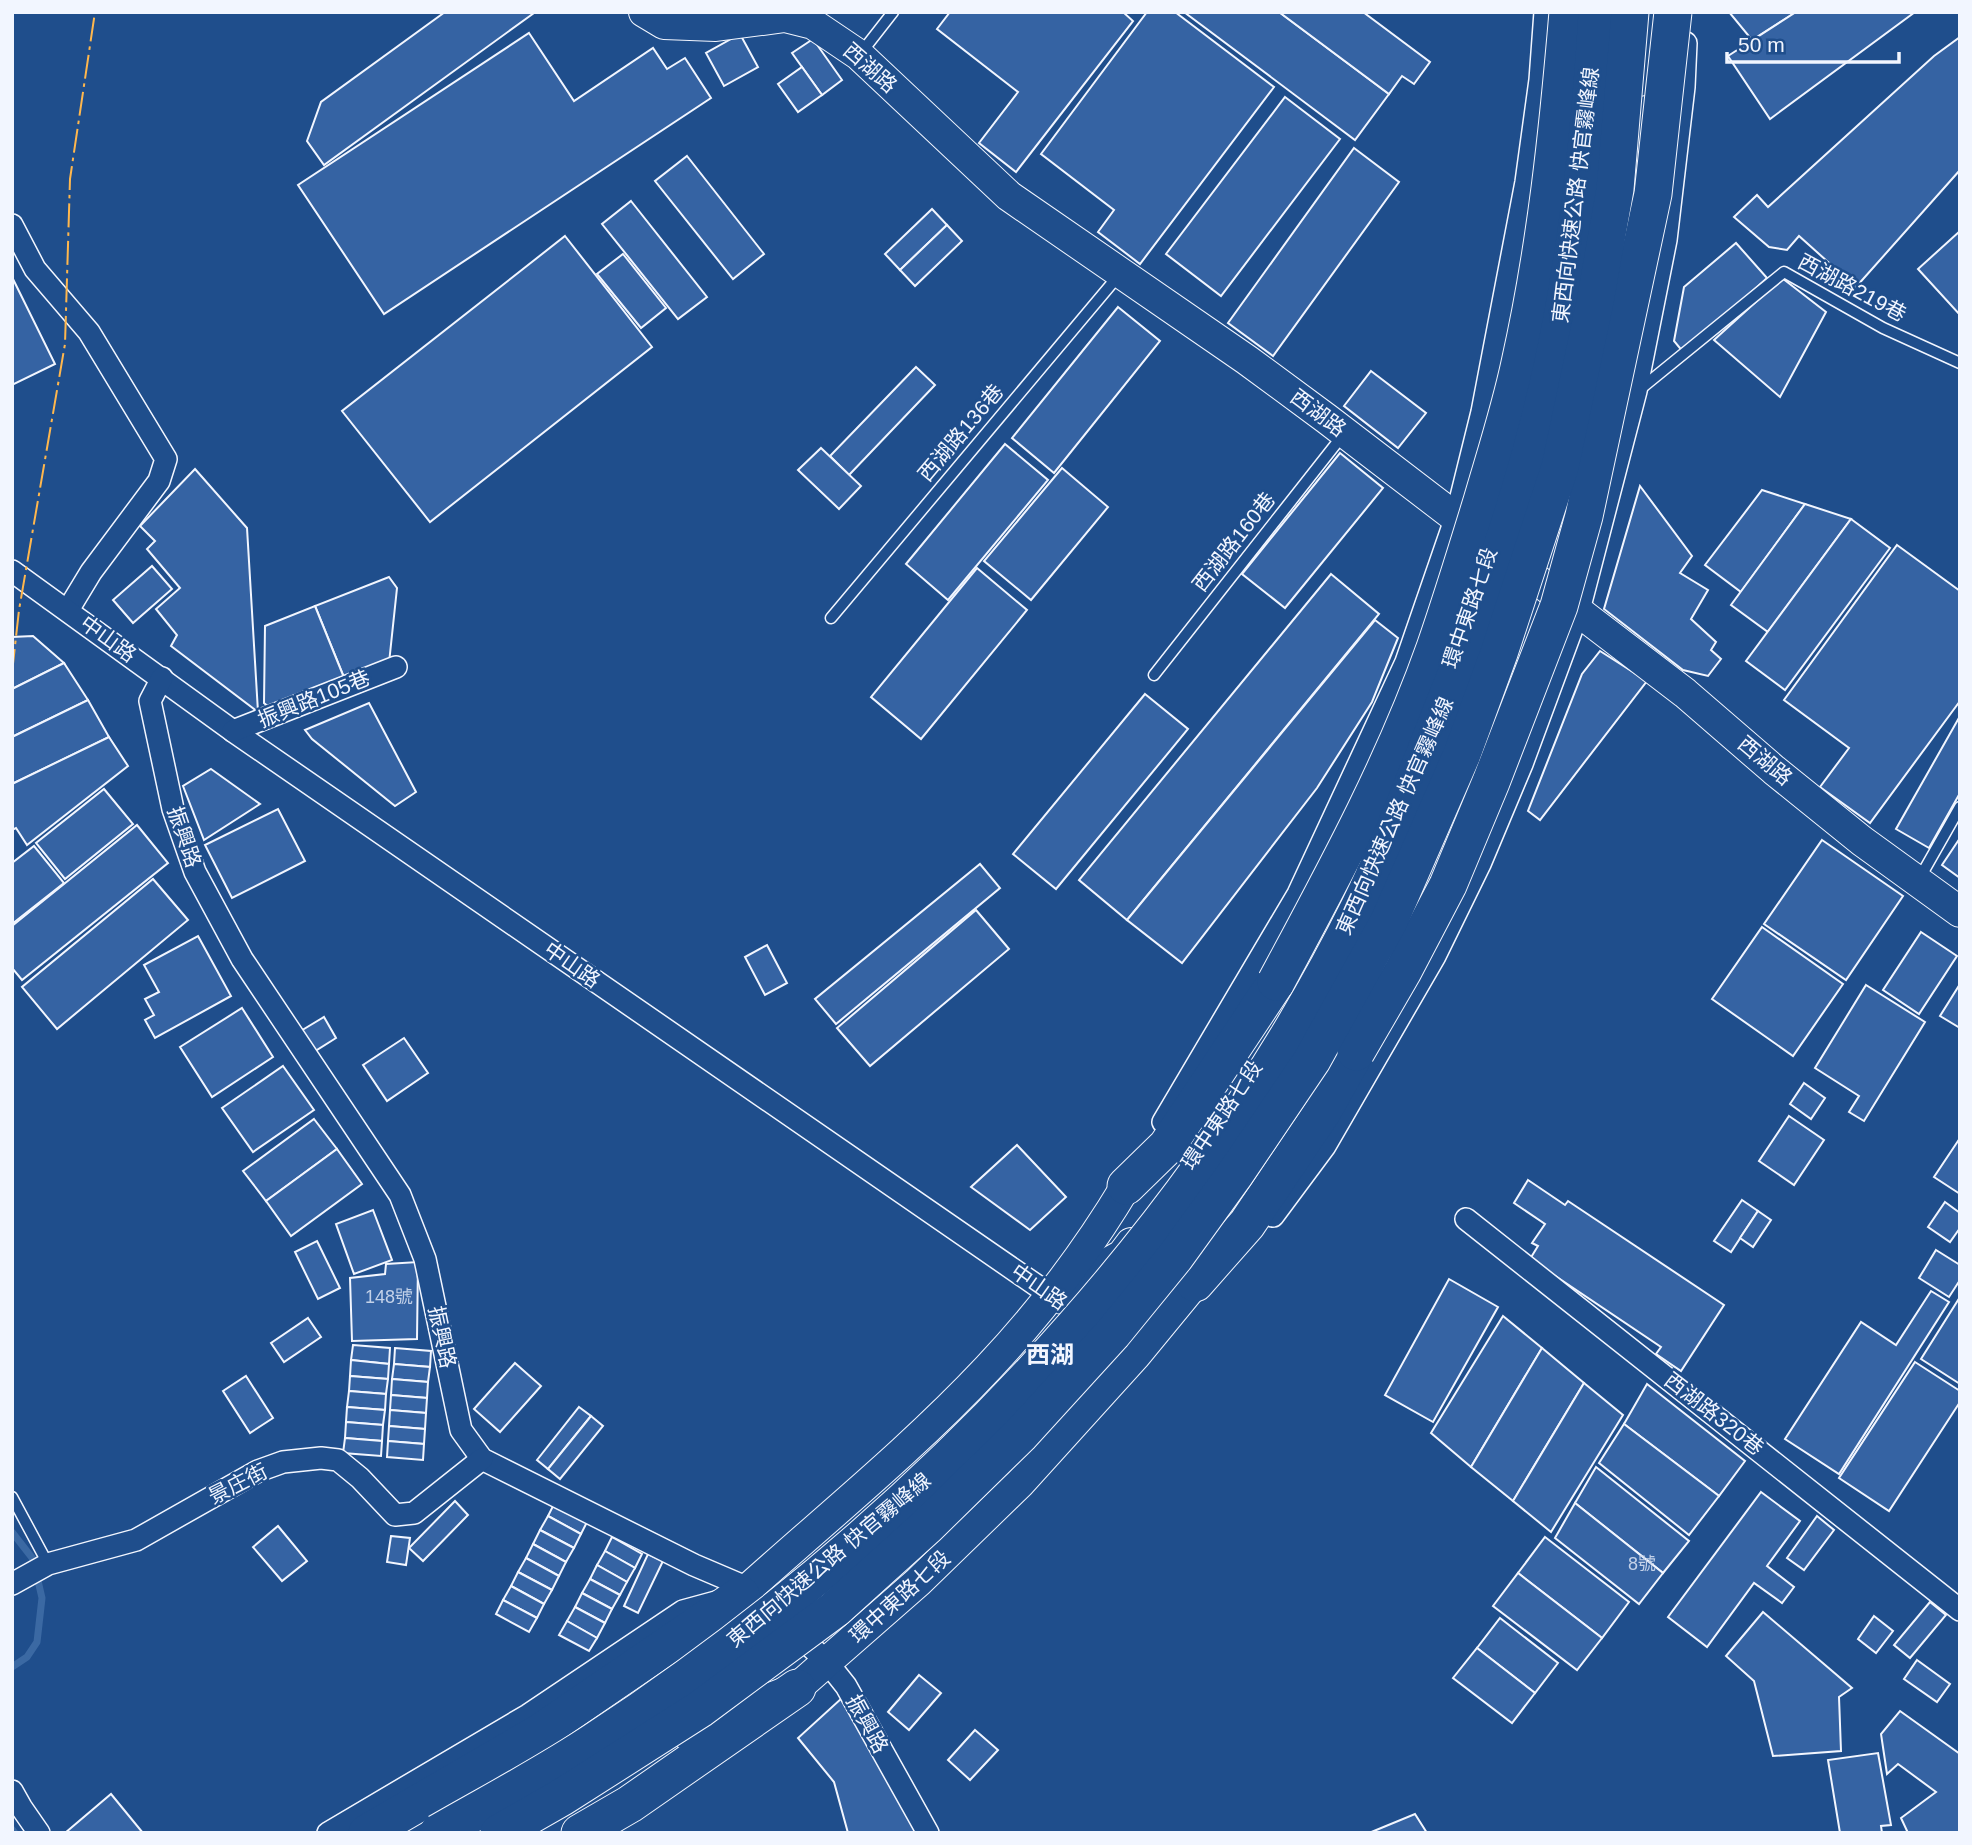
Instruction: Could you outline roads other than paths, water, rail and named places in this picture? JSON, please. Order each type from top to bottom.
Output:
[{"type":"highway","points":[[1126,1186],[1167,1146],[1276,982],[1341,859],[1402,731],[1435,648],[1499,444],[1525,341],[1550,198],[1568,12]]},
{"type":"highway","name":"東西向快速公路 快官霧峰線","points":[[438,1833],[594,1742],[684,1680],[810,1582],[912,1495],[1057,1344],[1137,1252],[1197,1173],[1274,1058],[1362,903],[1468,644],[1516,504],[1540,415],[1562,316],[1580,195],[1597,12]]},
{"type":"highway","name":"東西向快速公路 快官霧峰線","points":[[499,1833],[562,1797],[700,1709],[835,1609],[927,1526],[1020,1435],[1113,1333],[1175,1257],[1312,1060],[1389,921],[1462,754],[1499,653],[1560,467],[1595,302],[1615,189],[1630,12]]},
{"type":"highway","points":[[1195,1283],[1247,1224],[1323,1111],[1403,971],[1448,885],[1559,606],[1587,503],[1653,194],[1673,12]]},
{"type":"highway","points":[[367,1833],[561,1718],[745,1592]]},
{"type":"highway","points":[[580,1833],[624,1818],[797,1688]]},
{"type":"street","name":"西湖路","points":[[644,12],[664,24],[716,26],[786,15],[813,24],[859,55],[1009,196],[1247,360],[1345,433],[1579,610],[1685,693],[1774,770],[1917,883],[1960,912]]},
{"type":"street","name":"環中東路七段","points":[[328,1833],[528,1716],[683,1611],[745,1592],[926,1430],[988,1368],[1051,1295],[1109,1214],[1298,894],[1406,662],[1456,517],[1482,412],[1526,182],[1540,80],[1545,12]]},
{"type":"street","name":"環中東路七段","points":[[1051,1295],[1122,1255],[1231,1107],[1355,899],[1428,726],[1461,640],[1534,413],[1555,314],[1572,193],[1589,12]]},
{"type":"street","name":"環中東路七段","points":[[1195,1283],[1228,1205],[1300,1105],[1369,985],[1472,758],[1510,656],[1568,470],[1605,302],[1650,12]]},
{"type":"street","name":"環中東路七段","points":[[525,1833],[705,1722],[797,1688],[918,1582],[1020,1483],[1135,1356],[1195,1283],[1267,1224],[1325,1146],[1435,956],[1480,864],[1522,764],[1579,610],[1636,391],[1666,240],[1684,87],[1687,12]]},
{"type":"street","points":[[12,225],[35,269],[89,332],[166,459],[159,481],[91,572],[68,610]]},
{"type":"street","name":"中山路","points":[[12,570],[233,731],[1051,1295],[1135,1356]]},
{"type":"street","name":"振興路105巷","points":[[233,731],[396,667]]},
{"type":"street","name":"振興路","points":[[162,678],[150,701],[173,809],[195,872],[242,959],[400,1195],[425,1259],[461,1430],[482,1459],[745,1592],[827,1662],[846,1686],[928,1833]]},
{"type":"street","name":"西湖路320巷","points":[[1466,1219],[1960,1610]]},
{"type":"street","name":"景庄街","points":[[12,1584],[48,1564],[136,1540],[258,1471],[283,1462],[321,1458],[338,1460],[360,1478],[395,1515],[414,1513],[482,1459]]},
{"type":"street","name":"環中東路七段","points":[[421,1833],[591,1732],[678,1670],[733,1625],[745,1592]]},
{"type":"street","points":[[12,1791],[40,1833]]},
{"type":"lane","points":[[859,55],[893,12]]},
{"type":"lane","name":"西湖路219巷","points":[[1636,391],[1784,272],[1883,328],[1960,363]]},
{"type":"lane","name":"西湖路136巷","points":[[831,618],[1121,273]]},
{"type":"lane","name":"西湖路160巷","points":[[1154,675],[1345,433]]},
{"type":"lane","points":[[1917,883],[1960,807]]},
{"type":"lane","points":[[12,1497],[48,1564]]},
{"type":"waterway","points":[[12,1532],[33,1559],[42,1598],[37,1642],[27,1657],[12,1667]]},
{"type":"waterway","points":[[12,1829],[15,1833]]},
{"type":"district","name":"西湖","points":[[1050,1355]]}]
